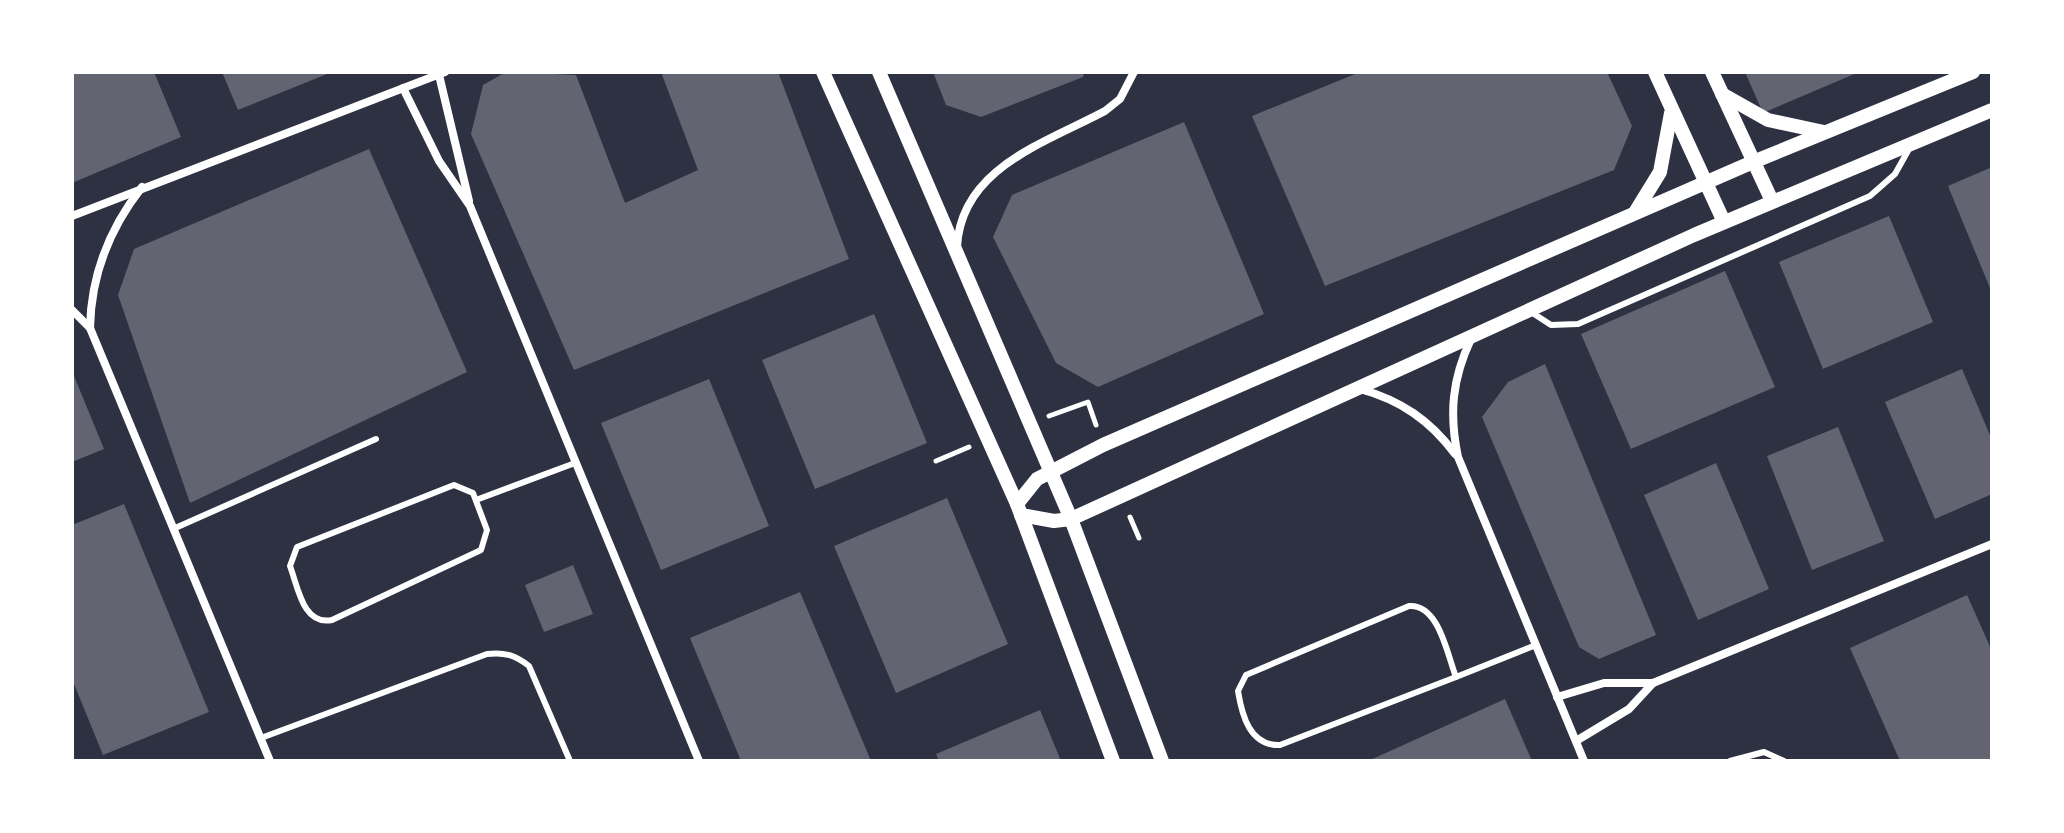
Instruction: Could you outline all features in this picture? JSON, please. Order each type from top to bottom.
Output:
[{"type":"street","points":[[823,72],[1019,510],[1113,761]]},
{"type":"street","points":[[879,72],[1071,519],[1162,761]]},
{"type":"street","points":[[956,256],[963,214],[986,178],[1003,165],[1105,111],[1120,99],[1134,72]]},
{"type":"street","points":[[1655,72],[1724,222]]},
{"type":"street","points":[[1712,72],[1772,201]]},
{"type":"street","points":[[1019,510],[1037,479],[1050,470],[1753,162],[1973,72]]},
{"type":"street","points":[[72,216],[442,73],[470,206],[699,761]]},
{"type":"street","points":[[403,88],[439,161],[470,206]]},
{"type":"street","points":[[1722,94],[1768,120],[1828,133]]},
{"type":"street","points":[[1632,215],[1660,172],[1671,130],[1671,108]]},
{"type":"street","points":[[1019,510],[1054,521],[1071,519],[1724,222],[1992,110]]},
{"type":"street","points":[[90,328],[91,303],[103,253],[126,207],[142,187]]},
{"type":"street","points":[[72,310],[90,328],[270,761]]},
{"type":"street","points":[[1473,335],[1455,382],[1452,420],[1458,457],[1584,761]]},
{"type":"street","points":[[1355,388],[1380,394],[1424,419],[1458,457]]},
{"type":"street","points":[[1557,697],[1604,683],[1653,683],[1992,544]]},
{"type":"street","points":[[1576,741],[1629,709],[1653,683]]},
{"type":"lane","points":[[1528,310],[1551,325],[1578,324],[1870,196],[1895,174],[1912,144]]},
{"type":"lane","points":[[173,529],[376,439]]},
{"type":"lane","points":[[476,500],[575,463]]},
{"type":"lane","points":[[454,485],[468,488],[476,500],[487,530],[481,550],[332,620],[321,621],[310,615],[290,566],[297,547],[454,485]]},
{"type":"lane","points":[[1456,677],[1430,613],[1417,606],[1254,670],[1240,682],[1238,691],[1254,736],[1261,743],[1280,745],[1456,677],[1536,645]]},
{"type":"lane","points":[[261,738],[487,654],[502,652],[517,656],[529,666],[570,761]]},
{"type":"lane","points":[[1730,761],[1764,752],[1784,761]]},
{"type":"path","points":[[936,461],[987,439]]},
{"type":"building","points":[[72,72],[154,72],[181,137],[72,183]]},
{"type":"building","points":[[222,72],[332,72],[238,110]]},
{"type":"building","points":[[506,72],[576,75],[625,203],[698,170],[661,72],[778,72],[849,259],[574,370],[471,134],[483,85]]},
{"type":"building","points":[[933,72],[1084,72],[1083,77],[981,117],[946,105]]},
{"type":"building","points":[[1360,72],[1607,72],[1632,126],[1614,170],[1325,286],[1252,116]]},
{"type":"building","points":[[1745,72],[1859,72],[1763,113]]},
{"type":"building","points":[[1184,122],[1264,314],[1098,387],[1056,363],[993,237],[1012,195]]},
{"type":"building","points":[[369,149],[467,372],[190,503],[118,295],[134,249]]},
{"type":"building","points":[[1992,167],[1992,293],[1948,186]]},
{"type":"building","points":[[1889,216],[1933,322],[1823,369],[1779,262]]},
{"type":"building","points":[[1725,271],[1775,387],[1631,449],[1581,334]]},
{"type":"building","points":[[874,314],[927,443],[815,489],[762,360]]},
{"type":"building","points":[[1545,364],[1656,635],[1599,659],[1579,647],[1482,417],[1508,382]]},
{"type":"building","points":[[1962,369],[1992,440],[1992,494],[1935,519],[1885,402]]},
{"type":"building","points":[[72,371],[104,449],[72,462]]},
{"type":"building","points":[[709,379],[769,526],[661,570],[601,423]]},
{"type":"building","points":[[1838,427],[1884,541],[1812,570],[1767,456]]},
{"type":"building","points":[[1716,463],[1769,589],[1698,620],[1644,495]]},
{"type":"building","points":[[947,498],[1008,644],[896,693],[834,546]]},
{"type":"building","points":[[124,504],[209,712],[103,755],[72,679],[72,525]]},
{"type":"building","points":[[573,565],[593,614],[544,632],[525,585]]},
{"type":"building","points":[[800,592],[871,761],[741,761],[690,638]]},
{"type":"building","points":[[1967,595],[1992,651],[1992,761],[1900,761],[1850,648]]},
{"type":"building","points":[[1505,699],[1532,761],[1368,761]]},
{"type":"building","points":[[1040,710],[1061,761],[939,761],[936,754]]}]
